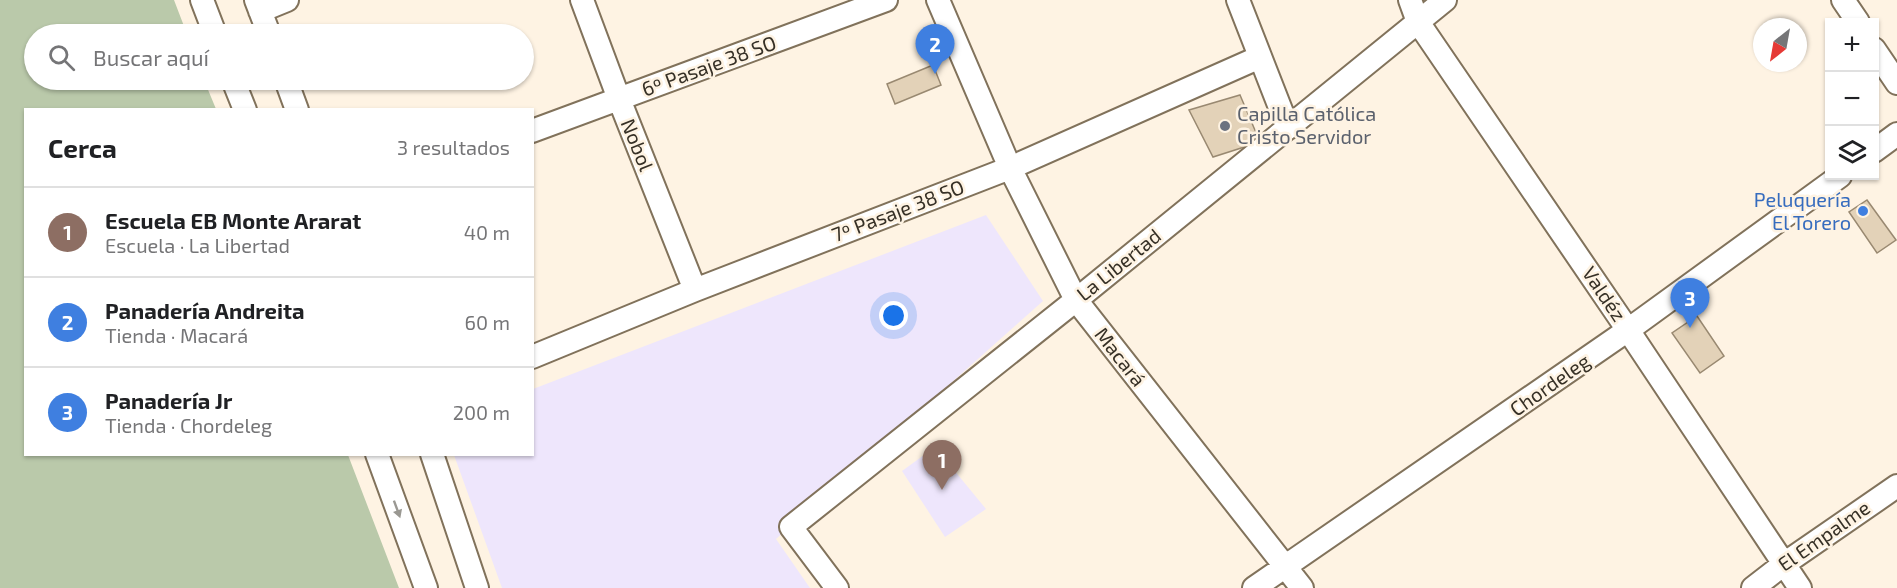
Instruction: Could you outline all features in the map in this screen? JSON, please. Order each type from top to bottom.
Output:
[{"type":"street","points":[[202,0],[212,24]]},
{"type":"street","points":[[265,24],[258,5],[287,0]]},
{"type":"street","name":"Nobol","points":[[582,0],[695,290]]},
{"type":"street","name":"6º Pasaje 38 SO","points":[[534,130],[886,0]]},
{"type":"street","name":"Macará","points":[[938,0],[1010,168],[1076,300],[1302,588]]},
{"type":"street","points":[[1238,0],[1288,128]]},
{"type":"street","name":"Valdéz","points":[[1410,0],[1418,22],[1800,588]]},
{"type":"street","name":"La Libertad","points":[[837,588],[790,527],[1076,300],[1445,0]]},
{"type":"street","points":[[1843,0],[1855,18]]},
{"type":"street","points":[[1879,55],[1897,83]]},
{"type":"street","name":"7º Pasaje 38 SO","points":[[534,356],[695,290],[1010,168],[1260,57]]},
{"type":"street","points":[[237,90],[244,108]]},
{"type":"street","points":[[290,90],[296,108]]},
{"type":"street","points":[[1879,148],[1897,134]]},
{"type":"street","name":"Chordeleg","points":[[1254,588],[1628,330],[1834,180]]},
{"type":"street","points":[[377,456],[426,588]]},
{"type":"street","points":[[433,456],[477,588]]},
{"type":"street","name":"El Empalme","points":[[1753,588],[1897,486]]},
{"type":"shaded area","points":[[986,215],[1043,301],[776,539],[810,588],[502,588],[454,456],[534,456],[534,389]]},
{"type":"shaded area","points":[[935,447],[986,509],[945,537],[902,471]]},
{"type":"green space","points":[[0,0],[174,0],[183,24],[24,24],[24,90],[208,90],[216,108],[24,108],[24,456],[348,456],[399,588],[0,588]]},
{"type":"building","points":[[933,65],[941,85],[895,104],[887,84]]},
{"type":"building","name":"Capilla Católica Cristo Servidor","points":[[1240,95],[1260,142],[1213,157],[1189,110]]},
{"type":"building","points":[[1867,200],[1896,240],[1877,253],[1849,212]]},
{"type":"building","points":[[1697,316],[1724,356],[1700,373],[1672,333]]},
{"type":"place","name":"Panadería Andreita","points":[[935,74]]},
{"type":"place","name":"Capilla Católica Cristo Servidor","points":[[1225,126]]},
{"type":"place","name":"Peluquería El Torero","points":[[1863,211]]},
{"type":"place","name":"Panadería Jr","points":[[1690,328]]},
{"type":"place","name":"Escuela EB Monte Ararat","points":[[942,490]]}]
